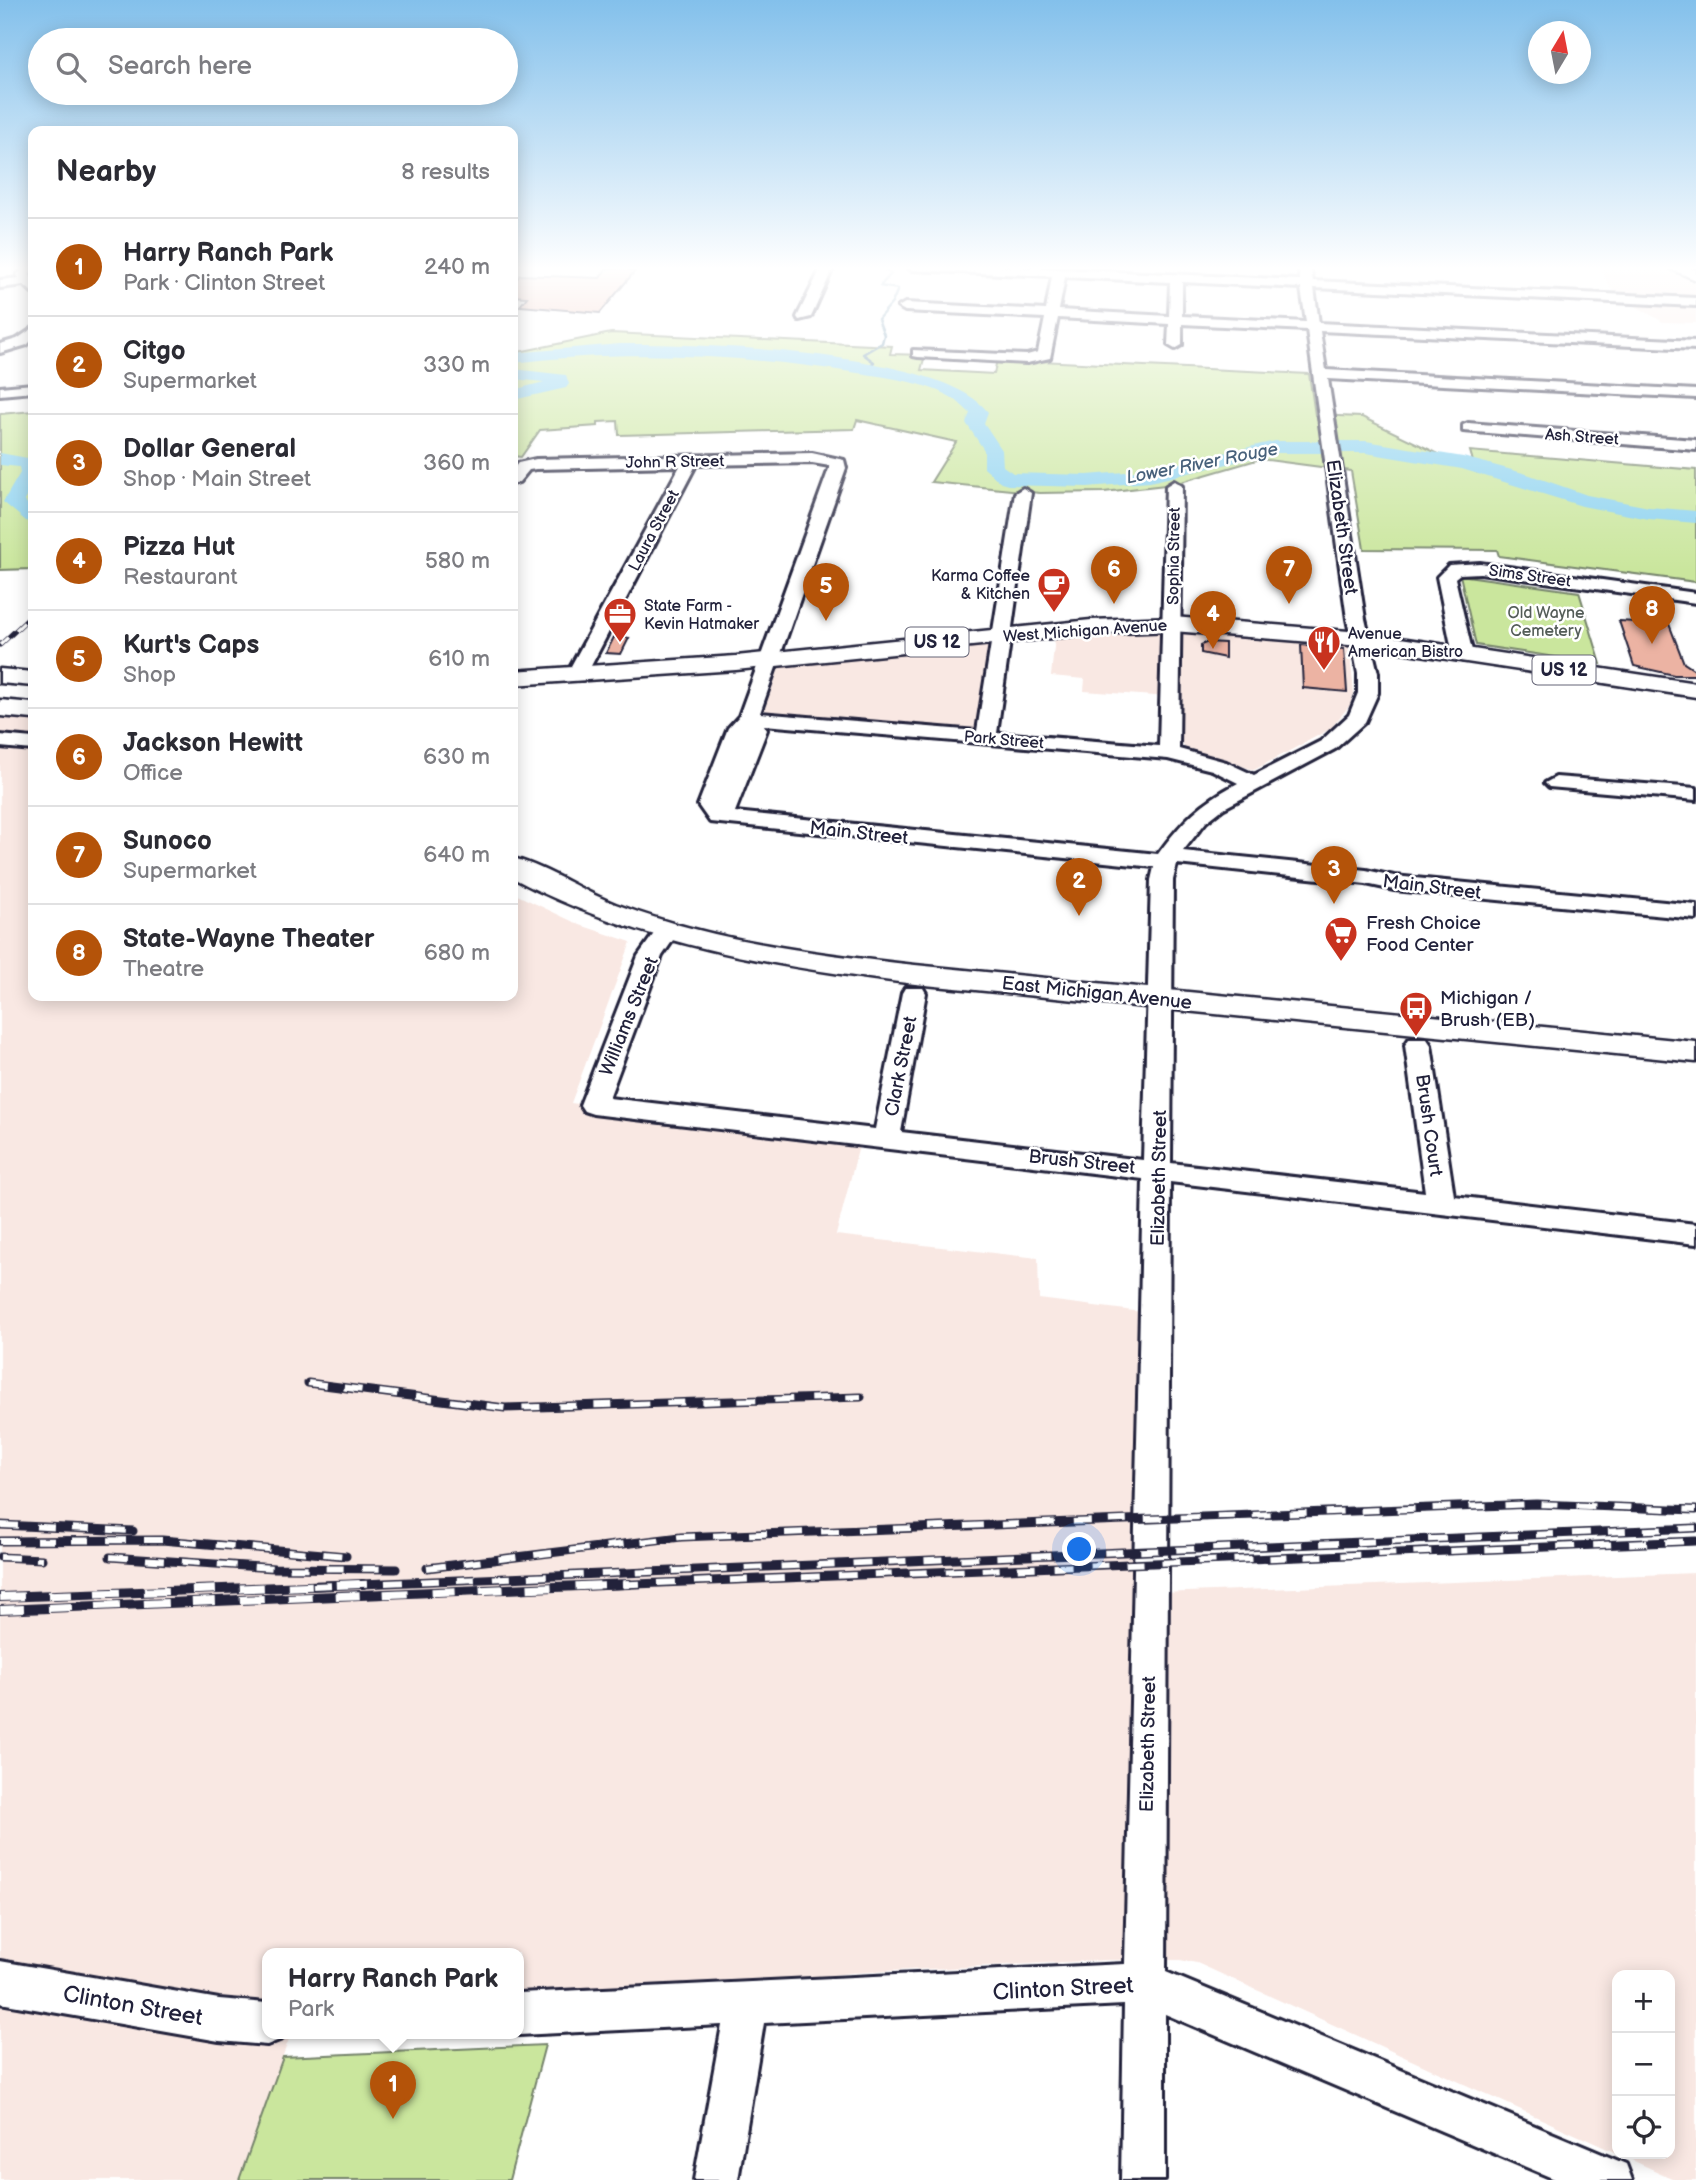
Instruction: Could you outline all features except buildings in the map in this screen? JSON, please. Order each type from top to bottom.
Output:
[{"type":"main road","name":"West Michigan Avenue","points":[[518,678],[768,659],[1119,624],[1173,624],[1228,626],[1361,639],[1696,690]]},
{"type":"main road","points":[[0,676],[28,679]]},
{"type":"main road","points":[[0,708],[28,710]]},
{"type":"main road","name":"East Michigan Avenue","points":[[518,870],[587,904],[711,943],[789,957],[1696,1052]]},
{"type":"street","name":"Elizabeth Street","points":[[1143,2180],[1162,880],[1168,859],[1198,817],[1216,803],[1328,745],[1358,718],[1366,701],[1369,685],[1320,368]]},
{"type":"street","points":[[1321,374],[1696,394]]},
{"type":"street","points":[[0,391],[28,388]]},
{"type":"street","name":"Ash Street","points":[[1468,428],[1696,445]]},
{"type":"street","name":"John R Street","points":[[518,473],[524,466],[536,464],[812,458],[834,460],[838,468],[768,659]]},
{"type":"street","name":"Laura Street","points":[[582,674],[581,666],[690,461]]},
{"type":"street","name":"Sophia Street","points":[[1169,752],[1174,486]]},
{"type":"street","points":[[986,737],[1023,493]]},
{"type":"street","name":"Sims Street","points":[[1463,655],[1446,577],[1455,569],[1480,568],[1696,598]]},
{"type":"street","points":[[718,817],[729,806],[757,730],[748,718],[768,659]]},
{"type":"street","name":"Park Street","points":[[748,718],[1169,752],[1219,765],[1254,783]]},
{"type":"street","points":[[0,741],[28,744]]},
{"type":"street","points":[[1556,783],[1696,794]]},
{"type":"street","name":"Main Street","points":[[718,817],[1696,912]]},
{"type":"street","name":"Williams Street","points":[[593,1105],[650,956],[668,930]]},
{"type":"street","name":"Clark Street","points":[[886,1139],[914,993]]},
{"type":"street","name":"Brush Court","points":[[1419,1045],[1441,1204]]},
{"type":"street","name":"Brush Street","points":[[593,1105],[1696,1234]]},
{"type":"street","name":"Clinton Street","points":[[0,1982],[219,2020],[262,2024]]},
{"type":"street","name":"Clinton Street","points":[[524,2014],[1144,1984],[1610,2180]]},
{"type":"street","points":[[716,2180],[747,2003]]},
{"type":"shaded area","points":[[1145,628],[1349,644],[1354,693],[1350,705],[1330,729],[1254,770],[1184,747],[1181,740],[1182,698],[1084,691],[1085,679],[1051,676],[1055,637]]},
{"type":"shaded area","points":[[985,644],[992,648],[980,725],[974,729],[774,714],[764,710],[779,665]]},
{"type":"shaded area","points":[[0,714],[28,717],[28,1001],[518,1001],[518,895],[580,925],[631,942],[571,1103],[860,1142],[836,1235],[1038,1258],[1039,1299],[1142,1312],[1133,1594],[1696,1573],[1696,2180],[1676,2180],[1630,2159],[1675,2159],[1675,1970],[1612,1970],[1612,2151],[1197,1963],[1180,1960],[1108,1960],[849,1973],[772,1983],[524,1993],[524,1948],[262,1948],[262,2039],[289,2039],[239,2180],[0,2180]]},
{"type":"green space","points":[[518,368],[922,368],[921,370],[994,374],[995,368],[1179,368],[1309,374],[1315,415],[1362,417],[1476,472],[1470,451],[1696,470],[1696,582],[1499,556],[1497,550],[1364,549],[1351,471],[1260,459],[1174,484],[1104,492],[1040,493],[931,482],[956,442],[857,420],[854,429],[619,435],[618,421],[598,422],[598,426],[540,430],[521,457],[518,457]]},
{"type":"green space","points":[[28,411],[28,569],[0,570],[0,414]]},
{"type":"green space","name":"Old Wayne Cemetery","points":[[1460,575],[1579,592],[1601,664],[1476,645]]},
{"type":"green space","points":[[545,2045],[509,2180],[239,2180],[283,2057]]},
{"type":"waterway","name":"Lower River Rouge","points":[[859,368],[924,381],[960,395],[979,412],[975,423],[993,450],[994,468],[1008,479],[1087,481],[1150,476],[1275,447],[1366,447],[1463,463],[1520,478],[1582,500],[1649,513],[1696,517]]},
{"type":"waterway","name":"Lower River Rouge","points":[[518,375],[560,379],[560,384],[518,394]]},
{"type":"waterway","name":"Lower River Rouge","points":[[0,459],[27,463],[28,466]]},
{"type":"waterway","name":"Lower River Rouge","points":[[28,476],[13,502],[28,513]]},
{"type":"railway","points":[[0,645],[28,619]]},
{"type":"railway","points":[[308,1383],[505,1408],[861,1397]]},
{"type":"railway","points":[[427,1568],[681,1537],[1536,1504],[1696,1510]]},
{"type":"railway","points":[[0,1525],[133,1531]]},
{"type":"railway","points":[[347,1585],[1696,1528]]},
{"type":"railway","points":[[0,1541],[162,1540],[346,1556]]},
{"type":"railway","points":[[586,1586],[1696,1541]]},
{"type":"railway","points":[[0,1557],[42,1559]]},
{"type":"railway","points":[[110,1557],[274,1568],[396,1569]]},
{"type":"railway","points":[[347,1585],[363,1584]]},
{"type":"railway","points":[[0,1610],[629,1584]]},
{"type":"railway","points":[[0,1597],[347,1585]]},
{"type":"railway","points":[[313,1586],[347,1585]]},
{"type":"place","name":"Jackson Hewitt","points":[[1114,604]]},
{"type":"place","name":"Sunoco","points":[[1289,604]]},
{"type":"place","name":"Karma Coffee & Kitchen","points":[[1054,614]]},
{"type":"place","name":"Kurt's Caps","points":[[826,621]]},
{"type":"place","name":"State Farm - Kevin Hatmaker","points":[[620,644]]},
{"type":"place","name":"State-Wayne Theater","points":[[1652,644]]},
{"type":"place","name":"Pizza Hut","points":[[1213,649]]},
{"type":"place","name":"Avenue American Bistro","points":[[1324,672]]},
{"type":"place","name":"Dollar General","points":[[1334,904]]},
{"type":"place","name":"Citgo","points":[[1079,916]]},
{"type":"place","name":"Fresh Choice Food Center","points":[[1341,963]]},
{"type":"place","name":"Michigan / Brush (EB)","points":[[1416,1038]]},
{"type":"place","name":"Harry Ranch Park","points":[[393,2119]]}]
